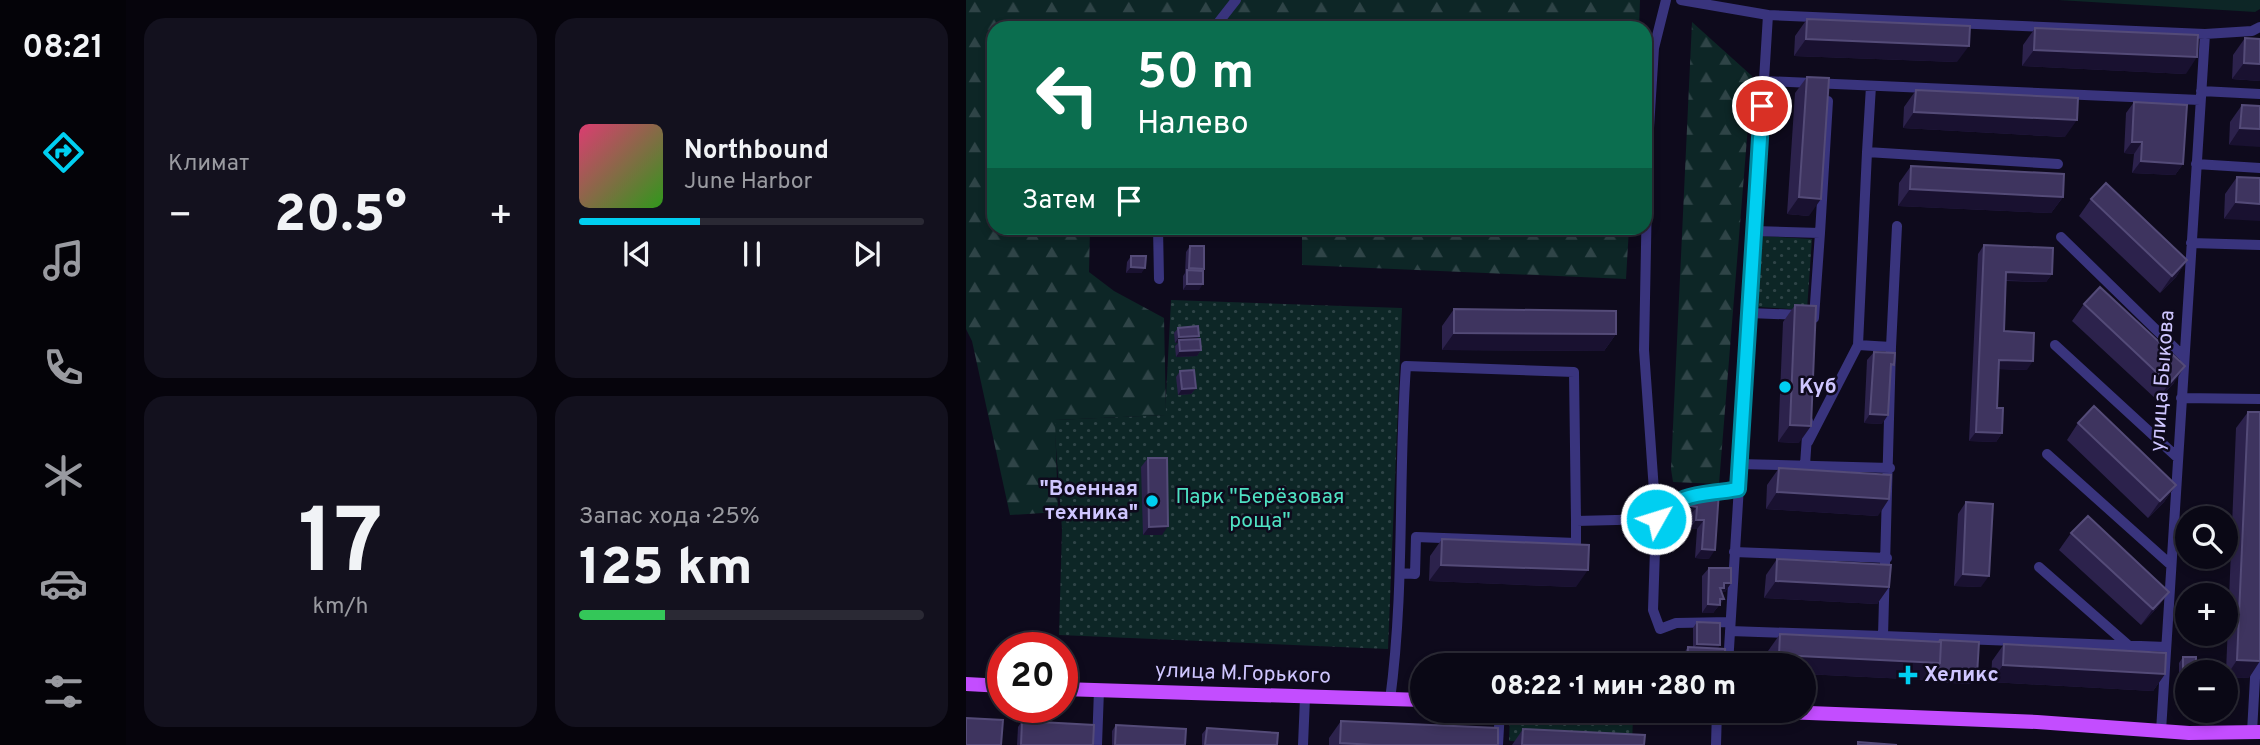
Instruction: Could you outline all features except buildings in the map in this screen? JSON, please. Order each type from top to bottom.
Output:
[{"type":"main road","points":[[966,684],[987,685]]},
{"type":"main road","name":"улица М.Горького","points":[[1078,689],[1410,700]]},
{"type":"main road","points":[[1816,713],[2037,722],[2161,731],[2189,739],[2256,732]]},
{"type":"street","points":[[1220,21],[1236,0]]},
{"type":"street","points":[[1652,80],[1654,48],[1666,0]]},
{"type":"street","points":[[1681,0],[1768,15],[2205,34],[2252,31],[2260,27]]},
{"type":"street","points":[[1729,653],[1768,15]]},
{"type":"street","name":"улица Быкова","points":[[2161,731],[2205,34]]},
{"type":"street","points":[[1764,81],[2201,96],[2260,94]]},
{"type":"street","points":[[1814,328],[1829,84]]},
{"type":"street","points":[[1806,446],[1858,345],[1871,86]]},
{"type":"street","points":[[1867,152],[2058,164]]},
{"type":"street","points":[[2196,164],[2260,168]]},
{"type":"street","points":[[1883,636],[1897,226]]},
{"type":"street","points":[[1754,230],[1820,233]]},
{"type":"street","points":[[1158,235],[1159,279]]},
{"type":"street","points":[[1646,235],[1644,350],[1656,519],[1653,610],[1660,629],[1676,623],[1883,636],[2166,647]]},
{"type":"street","points":[[2062,237],[2184,357]]},
{"type":"street","points":[[2191,243],[2260,246]]},
{"type":"street","points":[[1749,313],[1815,315]]},
{"type":"street","points":[[1858,345],[1891,347]]},
{"type":"street","points":[[2055,345],[2178,458]]},
{"type":"street","points":[[1390,699],[1397,648],[1401,437],[1406,366],[1574,372],[1576,543],[1416,537],[1415,574],[1400,573]]},
{"type":"street","points":[[2182,398],[2260,399]]},
{"type":"street","points":[[1805,466],[1808,407]]},
{"type":"street","points":[[2048,454],[2171,565]]},
{"type":"street","points":[[1739,464],[1890,468]]},
{"type":"street","points":[[1576,521],[1656,519],[1673,502],[1686,496],[1738,489]]},
{"type":"street","points":[[1734,552],[1887,558]]},
{"type":"street","points":[[2039,567],[2128,645]]},
{"type":"street","points":[[2256,732],[2258,656]]},
{"type":"street","points":[[1097,745],[1099,690]]},
{"type":"street","points":[[1303,745],[1305,698]]},
{"type":"street","points":[[1498,745],[1499,723]]},
{"type":"street","points":[[1716,745],[1717,723]]},
{"type":"green space","points":[[966,0],[1640,0],[1639,21],[987,21],[987,235],[1090,235],[1089,272],[1114,291],[1164,318],[1166,415],[1055,420],[1058,512],[1010,515],[972,341],[966,329]]},
{"type":"green space","points":[[2058,0],[2260,0],[2260,9],[2255,12]]},
{"type":"green space","points":[[1692,22],[1752,76],[1719,484],[1673,482],[1671,469]]},
{"type":"green space","points":[[1302,235],[1629,235],[1626,279],[1302,265]]},
{"type":"green space","points":[[1762,236],[1812,239],[1807,310],[1758,307]]},
{"type":"green space","name":"Парк \"Берёзовая роща\"","points":[[1171,300],[1402,308],[1388,649],[1078,636],[1078,632],[1059,632],[1062,529],[1054,420],[1165,415]]},
{"type":"green space","points":[[1510,723],[1633,723],[1632,745],[1509,741]]},
{"type":"place","name":"Куб","points":[[1785,387]]},
{"type":"place","name":"\"Военная техника\"","points":[[1152,501]]},
{"type":"place","name":"Хеликс","points":[[1908,675]]},
{"type":"route","points":[[1656,519],[1673,502],[1686,496],[1738,489],[1762,106]]}]
